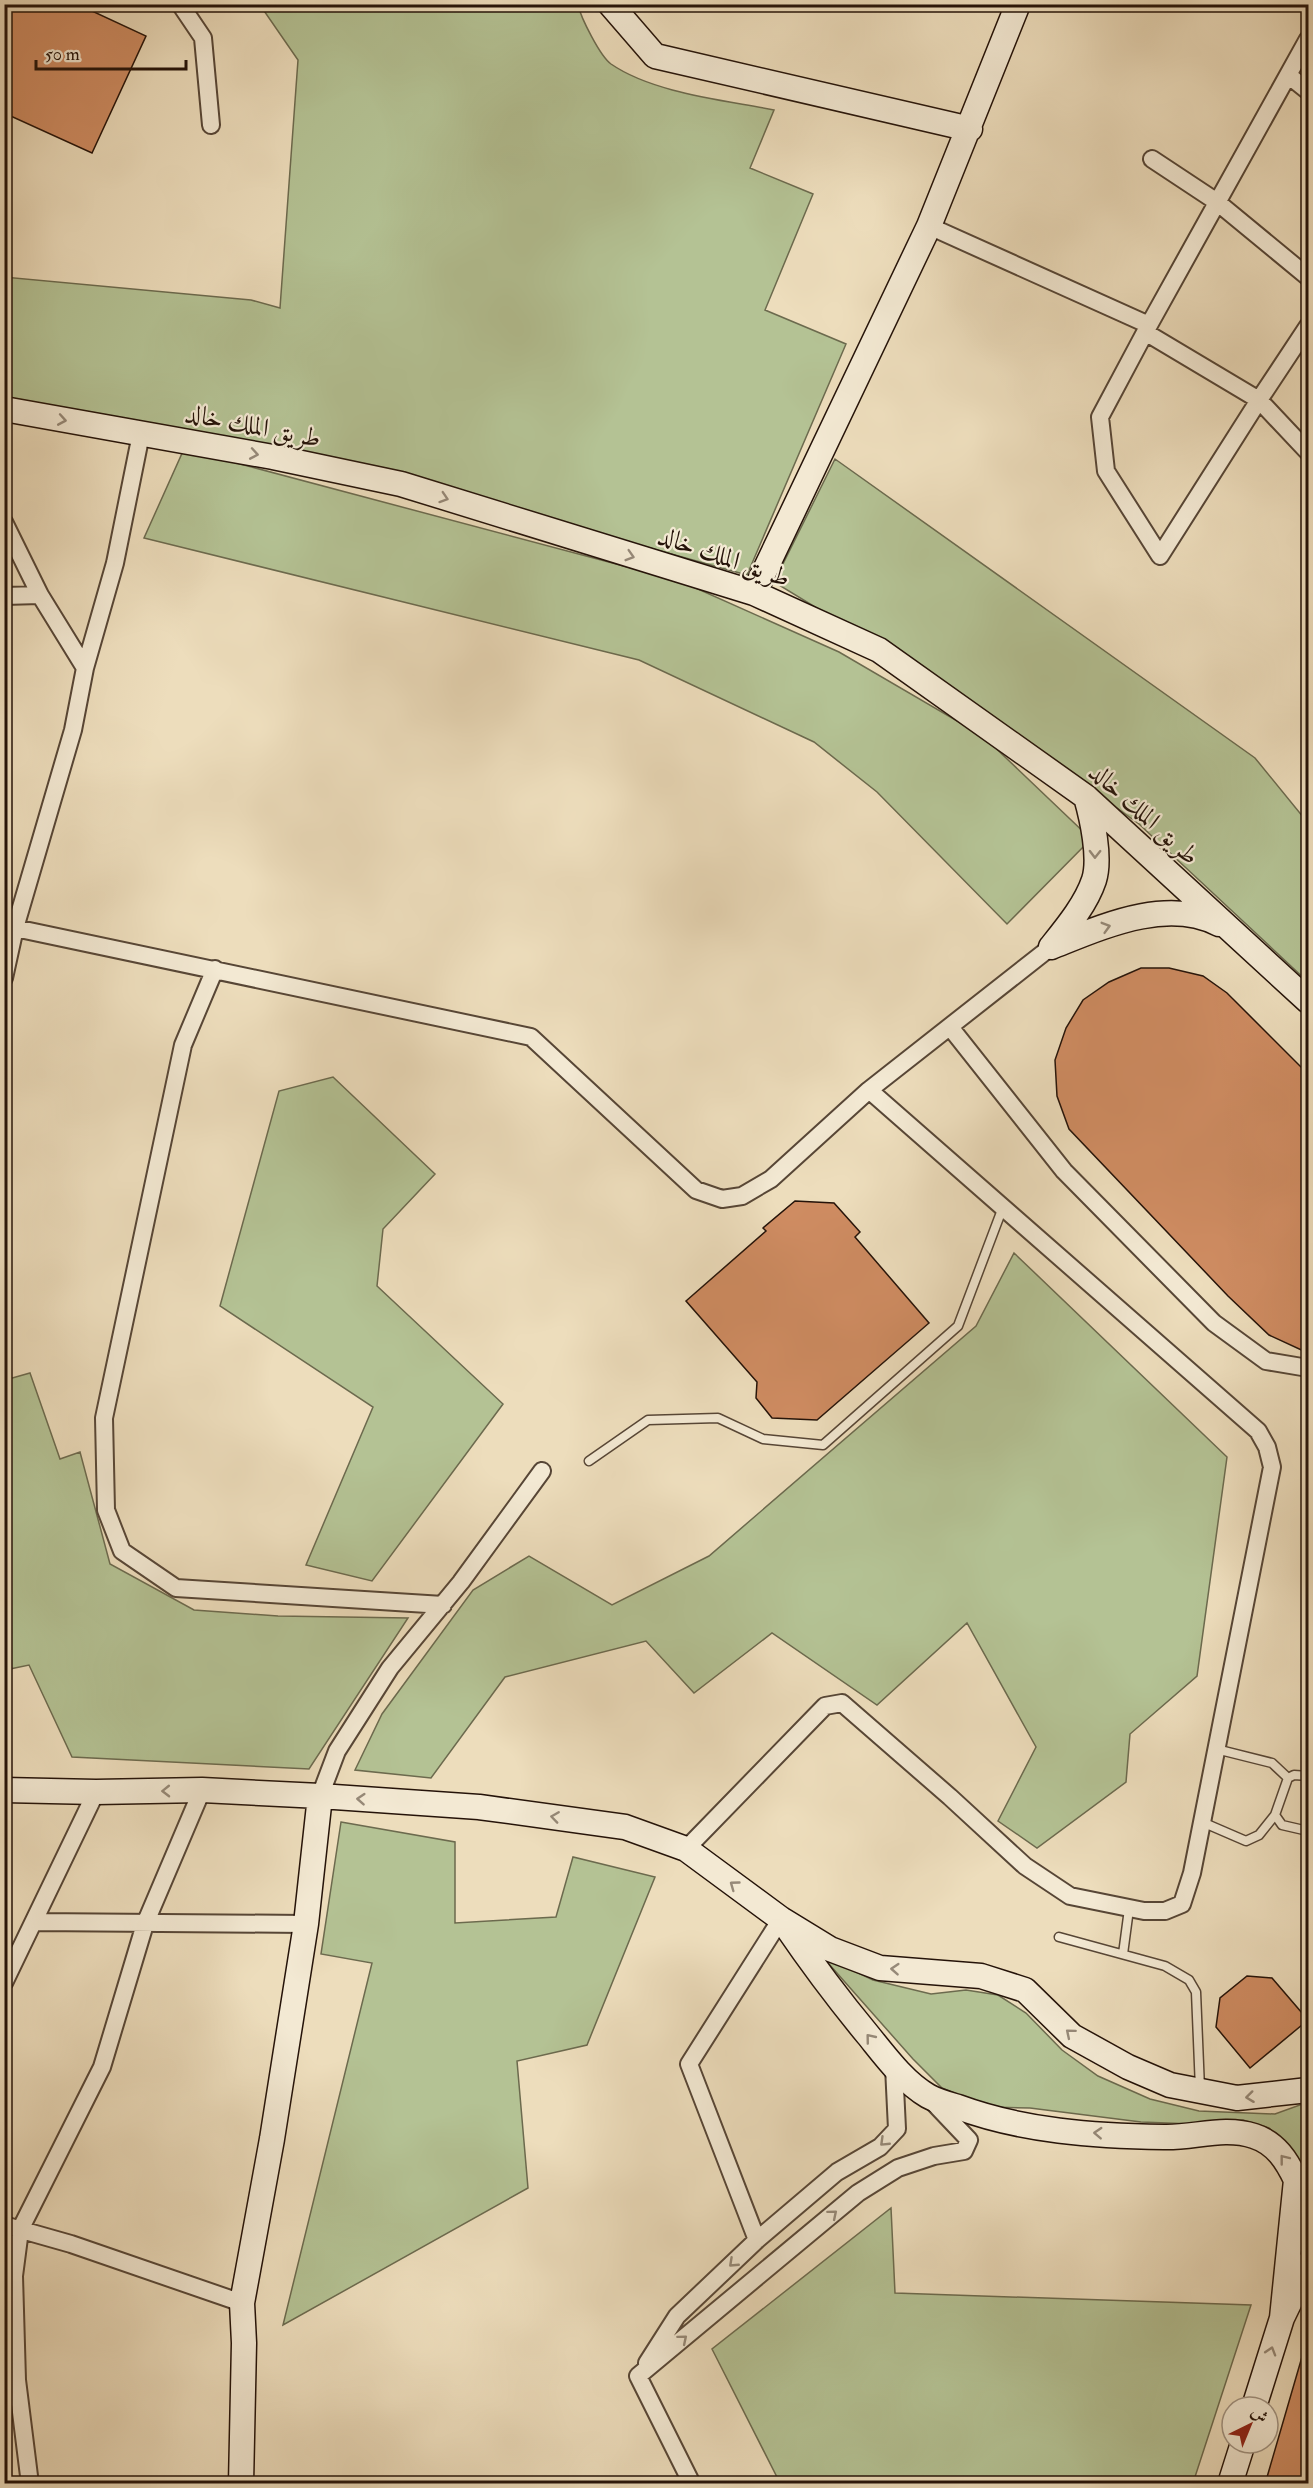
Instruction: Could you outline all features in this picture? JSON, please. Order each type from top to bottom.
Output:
[{"type":"street","points":[[180,4],[203,38],[211,125]]},
{"type":"street","points":[[610,4],[655,56],[970,129]]},
{"type":"street","points":[[754,593],[929,226],[970,129],[1018,4]]},
{"type":"street","points":[[1308,39],[1100,417],[1106,471],[1160,556],[1308,326]]},
{"type":"street","points":[[1288,75],[1308,91]]},
{"type":"street","points":[[1152,159],[1217,202],[1308,277]]},
{"type":"street","points":[[929,226],[1147,328],[1259,400],[1308,452]]},
{"type":"street","name":"طريق الملك خالد","points":[[4,409],[273,457],[400,484],[754,593],[879,650],[1086,796],[1308,1001]]},
{"type":"street","points":[[4,978],[15,928],[73,730],[85,668],[115,563],[141,434]]},
{"type":"street","points":[[4,522],[40,595],[85,668]]},
{"type":"street","points":[[4,596],[40,595]]},
{"type":"street","points":[[15,928],[531,1037],[696,1190],[722,1199],[742,1196],[771,1179],[869,1090],[1051,947],[1076,915],[1094,879],[1095,829],[1086,796]]},
{"type":"street","points":[[1051,947],[1103,927],[1158,914],[1187,913],[1217,922],[1263,959]]},
{"type":"street","points":[[215,969],[183,1045],[104,1418],[106,1510],[122,1551],[176,1587],[442,1605]]},
{"type":"street","points":[[950,1027],[1064,1172],[1214,1323],[1266,1361],[1308,1368]]},
{"type":"street","points":[[686,1849],[825,1706],[842,1703],[1025,1866],[1070,1896],[1144,1911],[1165,1911],[1182,1904],[1192,1873],[1272,1467],[1267,1447],[1258,1431],[869,1090]]},
{"type":"street","points":[[241,2484],[244,2343],[242,2303],[272,2139],[306,1924],[320,1796],[336,1751],[390,1668],[442,1605],[542,1471]]},
{"type":"street","points":[[4,1779],[34,1790]]},
{"type":"street","points":[[4,1790],[96,1792],[202,1790],[320,1796],[480,1807],[625,1827],[686,1849],[781,1919],[830,1949],[880,1968],[981,1976],[1025,1990],[1072,2036],[1128,2067],[1170,2085],[1238,2098],[1308,2090]]},
{"type":"street","points":[[30,2484],[17,2380],[12,2228],[102,2067],[145,1924],[202,1790]]},
{"type":"street","points":[[4,1983],[96,1792]]},
{"type":"street","points":[[638,2376],[858,2193],[898,2168],[934,2156],[964,2151],[969,2140],[928,2096],[894,2067],[823,1980],[781,1919]]},
{"type":"street","points":[[757,2240],[690,2064],[781,1919]]},
{"type":"street","points":[[34,1922],[306,1924]]},
{"type":"street","points":[[638,2376],[677,2316],[757,2240],[837,2172],[880,2147],[897,2129],[894,2067]]},
{"type":"street","points":[[928,2096],[981,2116],[1068,2132],[1166,2138],[1232,2131],[1255,2136],[1271,2144],[1287,2161],[1296,2180],[1282,2318]]},
{"type":"street","points":[[12,2228],[71,2244],[242,2303]]},
{"type":"street","points":[[1258,2395],[1282,2318],[1308,2264]]},
{"type":"street","points":[[638,2376],[692,2484]]},
{"type":"street","points":[[1230,2484],[1239,2455]]},
{"type":"lane","points":[[589,1461],[648,1420],[718,1418],[763,1440],[823,1445],[958,1326],[1003,1206]]},
{"type":"lane","points":[[1216,1749],[1272,1763],[1288,1778]]},
{"type":"lane","points":[[1202,1822],[1246,1840],[1259,1835],[1275,1815],[1284,1783],[1288,1778],[1294,1775],[1308,1776]]},
{"type":"lane","points":[[1275,1815],[1282,1825],[1308,1831]]},
{"type":"lane","points":[[1123,1954],[1129,1908]]},
{"type":"lane","points":[[1059,1937],[1165,1966],[1189,1980],[1196,1992],[1201,2090]]},
{"type":"green space","points":[[260,5],[578,5],[587,27],[607,60],[628,74],[668,89],[774,110],[750,168],[813,194],[765,310],[846,344],[747,575],[361,468],[5,411],[4,277],[251,300],[280,308],[298,60]]},
{"type":"green space","points":[[184,449],[680,581],[839,652],[983,736],[1091,839],[1007,924],[877,792],[814,742],[639,660],[144,538]]},
{"type":"green space","points":[[835,459],[1255,758],[1308,823],[1308,982],[1139,824],[966,699],[774,582]]},
{"type":"green space","points":[[333,1077],[435,1174],[383,1229],[377,1286],[503,1404],[372,1581],[306,1565],[373,1407],[220,1306],[279,1091]]},
{"type":"green space","points":[[1014,1253],[1227,1457],[1197,1676],[1130,1734],[1126,1782],[1037,1848],[998,1821],[1036,1747],[967,1623],[877,1705],[772,1633],[694,1693],[646,1641],[505,1677],[431,1778],[355,1770],[382,1714],[473,1590],[529,1556],[612,1605],[709,1556],[976,1326]]},
{"type":"green space","points":[[30,1373],[60,1459],[80,1452],[110,1564],[194,1610],[278,1616],[408,1618],[309,1769],[72,1757],[29,1665],[5,1670],[5,1380]]},
{"type":"green space","points":[[341,1822],[455,1842],[455,1923],[556,1917],[573,1857],[655,1877],[587,2045],[517,2061],[528,2188],[283,2325],[372,1963],[321,1954]]},
{"type":"green space","points":[[821,1955],[873,1980],[931,1994],[966,1990],[998,1995],[1026,2013],[1062,2050],[1098,2076],[1150,2099],[1199,2111],[1275,2114],[1308,2102],[1308,2184],[1296,2155],[1269,2128],[1243,2120],[1193,2124],[1141,2122],[1030,2108],[988,2107],[942,2088],[913,2059]]},
{"type":"green space","points":[[1308,2184],[1308,2248],[1291,2275],[1304,2222]]},
{"type":"green space","points":[[891,2208],[895,2293],[1251,2305],[1193,2483],[780,2483],[712,2349]]},
{"type":"building","points":[[4,4],[77,4],[146,36],[92,153],[4,113]]},
{"type":"building","points":[[1141,968],[1169,968],[1203,976],[1227,993],[1308,1074],[1308,1353],[1269,1335],[1228,1296],[1069,1129],[1057,1096],[1055,1060],[1066,1028],[1083,1000],[1109,982]]},
{"type":"building","points":[[795,1201],[834,1203],[860,1232],[855,1237],[929,1323],[817,1420],[772,1418],[756,1398],[757,1382],[686,1301],[766,1231],[763,1228]]},
{"type":"building","points":[[1247,1976],[1272,1978],[1308,2020],[1250,2068],[1216,2027],[1220,1998]]},
{"type":"building","points":[[1304,2350],[1308,2351],[1308,2484],[1265,2484],[1273,2455],[1280,2455],[1280,2432]]}]
